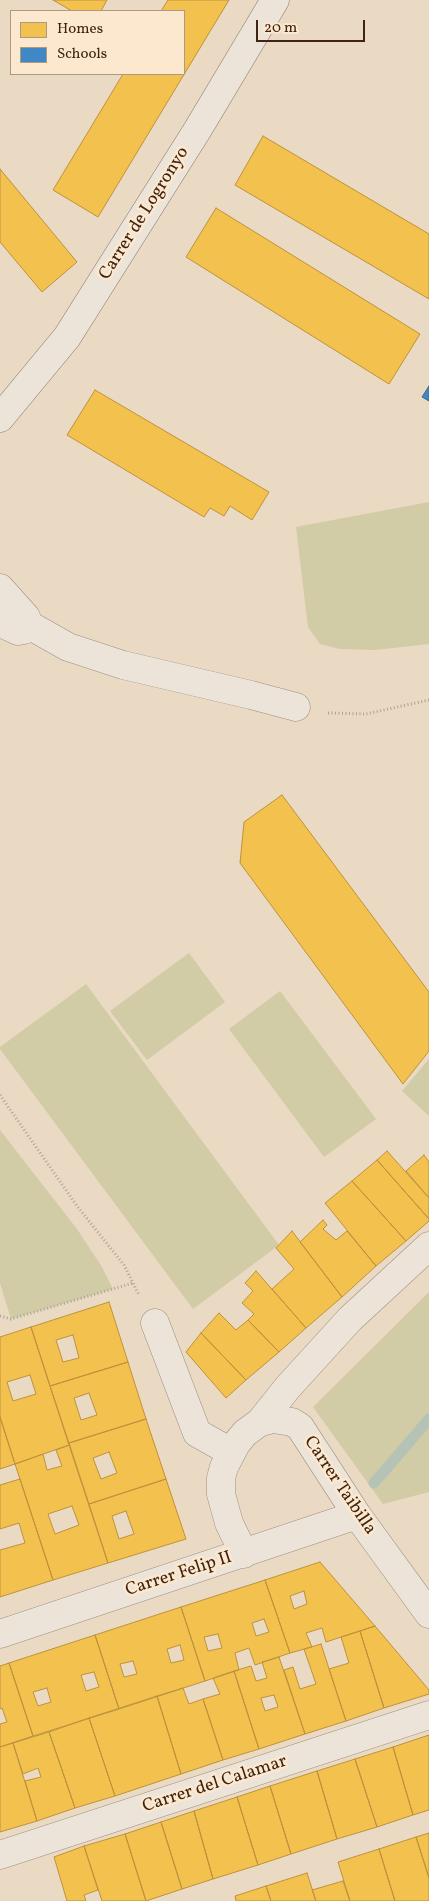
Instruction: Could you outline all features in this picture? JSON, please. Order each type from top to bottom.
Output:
[{"type":"street","name":"Carrer de Logronyo","points":[[0,418],[67,337],[198,129],[275,0]]},
{"type":"street","points":[[0,588],[26,617],[29,625],[68,647],[123,665],[296,707]]},
{"type":"street","points":[[1,625],[18,631],[24,630],[29,625]]},
{"type":"street","points":[[244,1554],[229,1523],[221,1494],[221,1478],[231,1452],[245,1433],[260,1422],[288,1387],[350,1319],[429,1246]]},
{"type":"street","points":[[155,1323],[197,1433],[231,1452]]},
{"type":"street","points":[[288,1387],[286,1402],[300,1427]]},
{"type":"street","name":"Carrer Taibilla","points":[[260,1422],[282,1419],[300,1427],[357,1515],[429,1614]]},
{"type":"street","name":"Carrer Felip II","points":[[0,1634],[357,1515]]},
{"type":"street","name":"Carrer del Calamar","points":[[0,1855],[429,1715]]},
{"type":"path","points":[[296,707],[314,712],[366,714],[429,700]]},
{"type":"path","points":[[0,1095],[77,1206],[124,1265],[155,1323]]},
{"type":"path","points":[[0,1316],[11,1319],[134,1283]]},
{"type":"shaded area","points":[[429,502],[429,644],[375,650],[340,649],[320,644],[308,627],[296,527]]},
{"type":"shaded area","points":[[189,953],[225,1002],[147,1060],[110,1011]]},
{"type":"shaded area","points":[[86,984],[279,1245],[193,1309],[0,1049],[0,1047]]},
{"type":"shaded area","points":[[280,991],[376,1119],[324,1157],[229,1029]]},
{"type":"shaded area","points":[[429,1059],[429,1116],[402,1091]]},
{"type":"shaded area","points":[[0,1130],[77,1229],[102,1267],[113,1289],[11,1319],[0,1283]]},
{"type":"shaded area","points":[[429,1292],[429,1492],[383,1504],[313,1407]]},
{"type":"building: Homes","points":[[53,0],[107,0],[102,10],[70,10]]},
{"type":"building: Homes","points":[[168,0],[229,0],[185,73],[185,10],[162,10]]},
{"type":"building: Homes","points":[[122,75],[184,75],[98,217],[53,190]]},
{"type":"building: Homes","points":[[263,136],[429,234],[429,299],[235,185]]},
{"type":"building: Homes","points":[[0,169],[77,262],[42,292],[0,242]]},
{"type":"building: Homes","points":[[216,208],[420,334],[389,384],[186,257]]},
{"type":"building: Homes","points":[[95,390],[269,492],[252,520],[230,506],[224,516],[210,508],[204,517],[67,435]]},
{"type":"building: Homes","points":[[282,795],[429,992],[429,1051],[403,1084],[240,863],[244,822]]},
{"type":"building: Homes","points":[[387,1151],[429,1198],[429,1219],[377,1160]]},
{"type":"building: Homes","points":[[424,1155],[429,1162],[429,1198],[406,1171]]},
{"type":"building: Homes","points":[[377,1160],[429,1219],[406,1241],[352,1181]]},
{"type":"building: Homes","points":[[352,1181],[406,1241],[376,1266],[325,1203]]},
{"type":"building: Homes","points":[[323,1220],[327,1225],[323,1229],[336,1240],[347,1231],[376,1266],[342,1297],[300,1242]]},
{"type":"building: Homes","points":[[292,1231],[342,1297],[306,1328],[272,1289],[294,1269],[276,1248]]},
{"type":"building: Homes","points":[[256,1271],[306,1328],[279,1352],[248,1320],[254,1314],[242,1303],[253,1291],[245,1283]]},
{"type":"building: Homes","points":[[109,1302],[128,1362],[50,1386],[31,1327]],"holes":[[[73,1335],[79,1358],[63,1362],[56,1340]]]},
{"type":"building: Homes","points":[[219,1313],[236,1330],[248,1320],[279,1352],[246,1380],[201,1333]]},
{"type":"building: Homes","points":[[31,1327],[69,1445],[15,1464],[0,1417],[0,1337]],"holes":[[[30,1375],[36,1394],[13,1401],[7,1382]]]},
{"type":"building: Homes","points":[[201,1333],[246,1380],[226,1398],[186,1352]]},
{"type":"building: Homes","points":[[128,1362],[146,1419],[69,1443],[50,1386]],"holes":[[[89,1393],[97,1415],[81,1420],[74,1398]]]},
{"type":"building: Homes","points":[[0,1417],[15,1464],[0,1469]]},
{"type":"building: Homes","points":[[146,1419],[166,1479],[89,1504],[69,1443]],"holes":[[[109,1452],[117,1473],[101,1479],[93,1458]]]},
{"type":"building: Homes","points":[[69,1445],[108,1563],[53,1580],[15,1464],[43,1454],[47,1470],[62,1466],[56,1450]],"holes":[[[72,1506],[79,1525],[55,1534],[48,1514]]]},
{"type":"building: Homes","points":[[20,1479],[53,1580],[0,1597],[0,1550],[25,1543],[19,1523],[0,1529],[0,1485]]},
{"type":"building: Homes","points":[[166,1479],[186,1539],[108,1563],[89,1504]],"holes":[[[126,1511],[134,1534],[119,1539],[112,1516]]]},
{"type":"building: Homes","points":[[320,1562],[375,1626],[326,1642],[322,1628],[306,1633],[312,1647],[290,1653],[265,1580]],"holes":[[[304,1591],[307,1604],[294,1609],[290,1596]]]},
{"type":"building: Homes","points":[[265,1580],[290,1653],[255,1665],[249,1648],[235,1653],[239,1670],[205,1681],[181,1607]],"holes":[[[264,1619],[269,1632],[256,1636],[252,1623]],[[218,1634],[222,1648],[208,1651],[204,1637]]]},
{"type":"building: Homes","points":[[181,1607],[205,1681],[119,1709],[95,1635]],"holes":[[[180,1645],[184,1660],[171,1663],[167,1649]],[[133,1661],[137,1674],[124,1677],[120,1664]]]},
{"type":"building: Homes","points":[[375,1626],[429,1690],[429,1694],[384,1708],[360,1631]]},
{"type":"building: Homes","points":[[360,1631],[384,1708],[346,1721],[329,1669],[349,1663],[341,1637]]},
{"type":"building: Homes","points":[[95,1635],[119,1709],[33,1736],[9,1663]],"holes":[[[94,1672],[99,1687],[86,1691],[81,1675]],[[47,1688],[51,1702],[38,1706],[33,1692]]]},
{"type":"building: Homes","points":[[321,1644],[346,1721],[305,1734],[284,1670],[293,1667],[300,1689],[316,1684],[304,1649]]},
{"type":"building: Homes","points":[[279,1657],[305,1734],[259,1749],[234,1671],[251,1666],[256,1681],[267,1678],[262,1662]],"holes":[[[274,1695],[278,1707],[265,1711],[261,1698]]]},
{"type":"building: Homes","points":[[9,1663],[33,1736],[0,1747],[0,1724],[7,1722],[2,1708],[0,1709],[0,1666]]},
{"type":"building: Homes","points":[[234,1671],[259,1749],[223,1760],[203,1699],[220,1694],[213,1678]]},
{"type":"building: Homes","points":[[183,1688],[189,1704],[203,1699],[223,1760],[181,1774],[157,1696]]},
{"type":"building: Homes","points":[[157,1696],[181,1774],[115,1796],[89,1718]]},
{"type":"building: Homes","points":[[89,1718],[115,1796],[75,1808],[49,1732]]},
{"type":"building: Homes","points":[[49,1732],[75,1808],[37,1821],[25,1781],[41,1777],[38,1768],[23,1774],[13,1743]]},
{"type":"building: Homes","points":[[429,1735],[429,1810],[413,1815],[393,1747]]},
{"type":"building: Homes","points":[[13,1743],[37,1821],[0,1832],[0,1747]]},
{"type":"building: Homes","points":[[393,1747],[413,1815],[377,1827],[355,1759]]},
{"type":"building: Homes","points":[[355,1759],[377,1827],[337,1839],[317,1771]]},
{"type":"building: Homes","points":[[317,1771],[337,1839],[291,1854],[270,1786]]},
{"type":"building: Homes","points":[[270,1786],[291,1854],[258,1865],[237,1797]]},
{"type":"building: Homes","points":[[237,1797],[258,1865],[213,1879],[194,1811]]},
{"type":"building: Homes","points":[[194,1811],[213,1879],[182,1889],[161,1822]]},
{"type":"building: Homes","points":[[161,1822],[182,1889],[146,1901],[125,1834]]},
{"type":"building: Homes","points":[[429,1833],[429,1878],[416,1837]]},
{"type":"building: Homes","points":[[125,1834],[146,1901],[102,1901],[84,1846]]},
{"type":"building: Homes","points":[[416,1837],[429,1878],[429,1901],[395,1901],[379,1849]]},
{"type":"building: Homes","points":[[84,1846],[98,1890],[84,1895],[86,1901],[67,1901],[54,1857]]},
{"type":"building: Homes","points":[[379,1849],[395,1901],[350,1901],[338,1862]]},
{"type":"building: Homes","points":[[307,1873],[316,1901],[271,1901],[266,1886]]},
{"type":"building: Homes","points":[[343,1881],[350,1901],[316,1901],[312,1890]]},
{"type":"building: Homes","points":[[266,1886],[271,1901],[236,1901],[235,1896]]},
{"type":"building: Schools","points":[[429,386],[429,401],[422,397]]},
{"type":"waterway","points":[[374,1483],[429,1419]]}]
